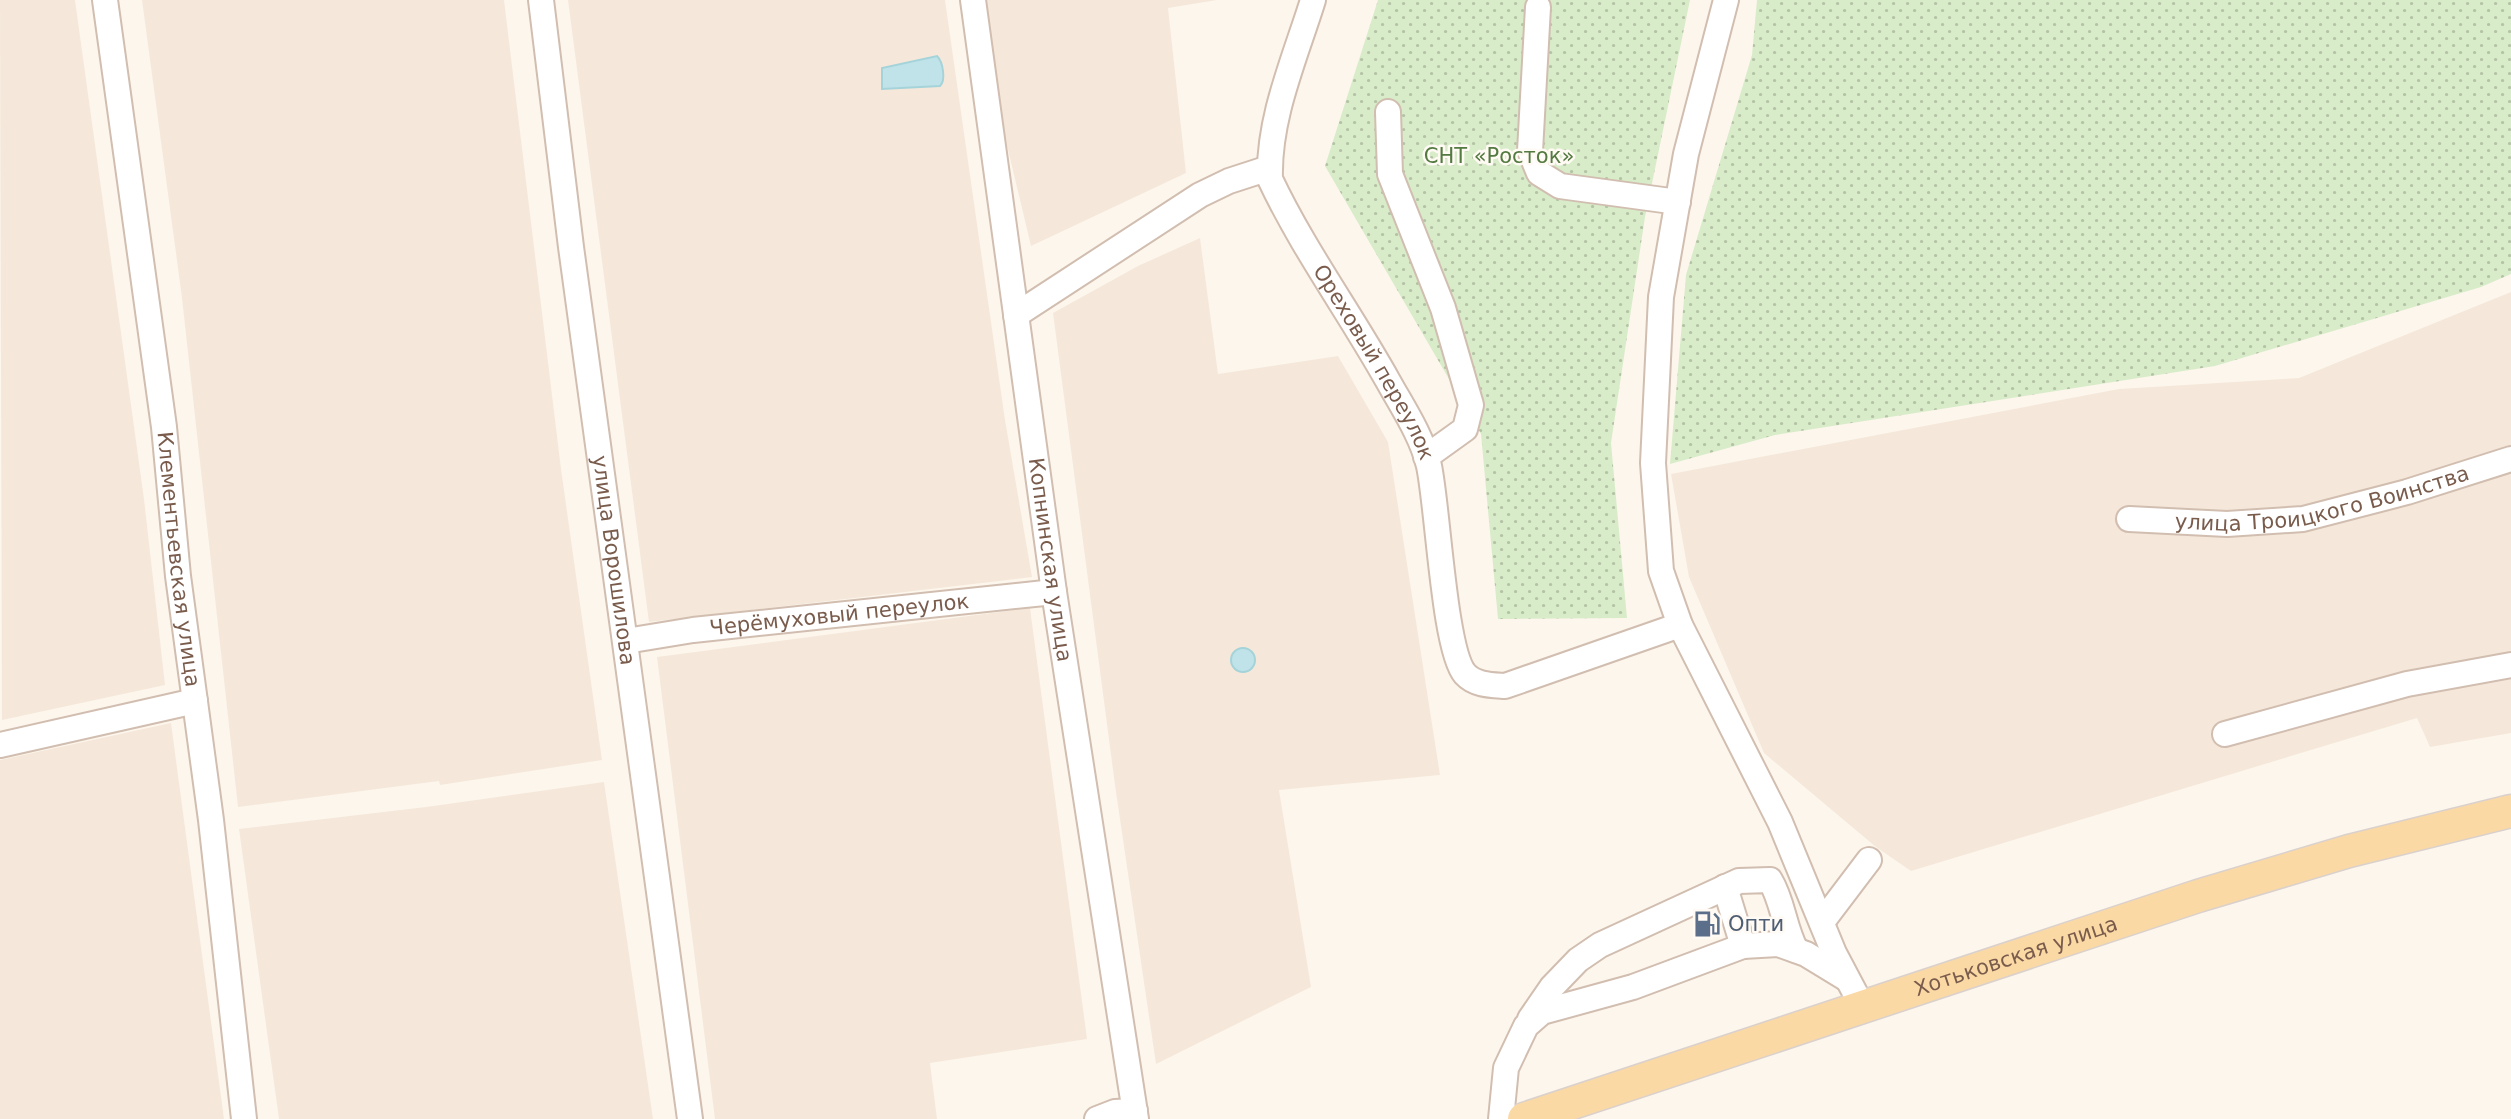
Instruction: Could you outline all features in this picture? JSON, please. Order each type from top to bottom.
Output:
[{"type":"main road","name":"Хотьковская улица","points":[[1524,1119],[2198,896],[2349,851],[2511,811]]},
{"type":"street","name":"Клементьевская улица","points":[[105,0],[164,427],[244,1119]]},
{"type":"street","name":"улица Ворошилова","points":[[541,0],[551,97],[690,1119]]},
{"type":"street","name":"Копнинская улица","points":[[972,0],[1054,592],[1135,1115]]},
{"type":"street","name":"Ореховый переулок","points":[[1313,0],[1277,111],[1270,179],[1280,202],[1405,410],[1426,457],[1434,496],[1451,631],[1455,654],[1463,672],[1486,685],[1505,686],[1680,625]]},
{"type":"street","points":[[1726,0],[1686,154],[1661,297],[1653,463],[1661,571],[1680,625],[1774,810],[1847,979],[1862,1006]]},
{"type":"street","points":[[1538,7],[1530,151],[1539,173],[1560,186],[1678,202]]},
{"type":"street","points":[[1388,112],[1390,174],[1443,308],[1471,405],[1465,429],[1426,457]]},
{"type":"street","points":[[1016,315],[1200,195],[1229,181],[1269,169]]},
{"type":"street","name":"улица Троицкого Воинства","points":[[2129,519],[2227,524],[2302,519],[2407,492],[2511,459]]},
{"type":"street","name":"Черёмуховый переулок","points":[[626,641],[692,630],[1054,592]]},
{"type":"street","points":[[2225,734],[2407,684],[2511,666]]},
{"type":"street","points":[[0,745],[195,701]]},
{"type":"street","points":[[1822,922],[1869,860]]},
{"type":"street","points":[[1501,1119],[1506,1068],[1525,1026],[1552,987],[1578,960],[1629,930],[1747,879],[1770,880],[1776,890],[1787,932],[1796,950]]},
{"type":"street","points":[[1725,887],[1743,946]]},
{"type":"street","points":[[1525,1026],[1542,1012],[1633,987],[1743,946],[1778,944],[1796,950],[1847,979]]},
{"type":"street","points":[[1097,1119],[1115,1112],[1135,1115]]},
{"type":"shaded area","points":[[0,0],[75,0],[144,499],[165,685],[2,720]]},
{"type":"shaded area","points":[[142,0],[504,0],[561,469],[602,760],[440,785],[439,781],[238,807],[182,298]]},
{"type":"shaded area","points":[[568,0],[945,0],[1005,420],[1032,577],[649,622]]},
{"type":"shaded area","points":[[984,0],[1217,0],[1168,8],[1186,173],[1031,246],[1005,137]]},
{"type":"shaded area","points":[[1200,238],[1218,374],[1338,356],[1388,442],[1440,775],[1279,790],[1311,987],[1156,1064],[1115,785],[1053,313],[1138,266]]},
{"type":"shaded area","points":[[2511,292],[2511,733],[2430,747],[2417,718],[1911,871],[1876,847],[1764,753],[1689,577],[1671,474],[2119,389],[2299,378]]},
{"type":"shaded area","points":[[1030,608],[1087,1039],[930,1063],[937,1119],[715,1119],[657,657]]},
{"type":"shaded area","points":[[171,723],[224,1119],[0,1119],[0,760]]},
{"type":"shaded area","points":[[604,782],[653,1119],[279,1119],[239,829]]},
{"type":"green space","name":"СНТ «Росток»","points":[[1378,0],[1690,0],[1645,217],[1611,443],[1627,618],[1498,619],[1481,434],[1325,166]]},
{"type":"green space","points":[[1757,0],[2511,0],[2511,274],[2481,287],[2215,366],[1775,435],[1670,464],[1686,275],[1752,55]]},
{"type":"water","points":[[937,56],[943,71],[940,86],[882,89],[882,68]]},
{"type":"water","points":[[1243,648],[1254,655],[1255,660],[1248,671],[1243,672],[1232,665],[1231,660],[1238,649]]},
{"type":"place","name":"Опти","points":[[1707,924]]}]
